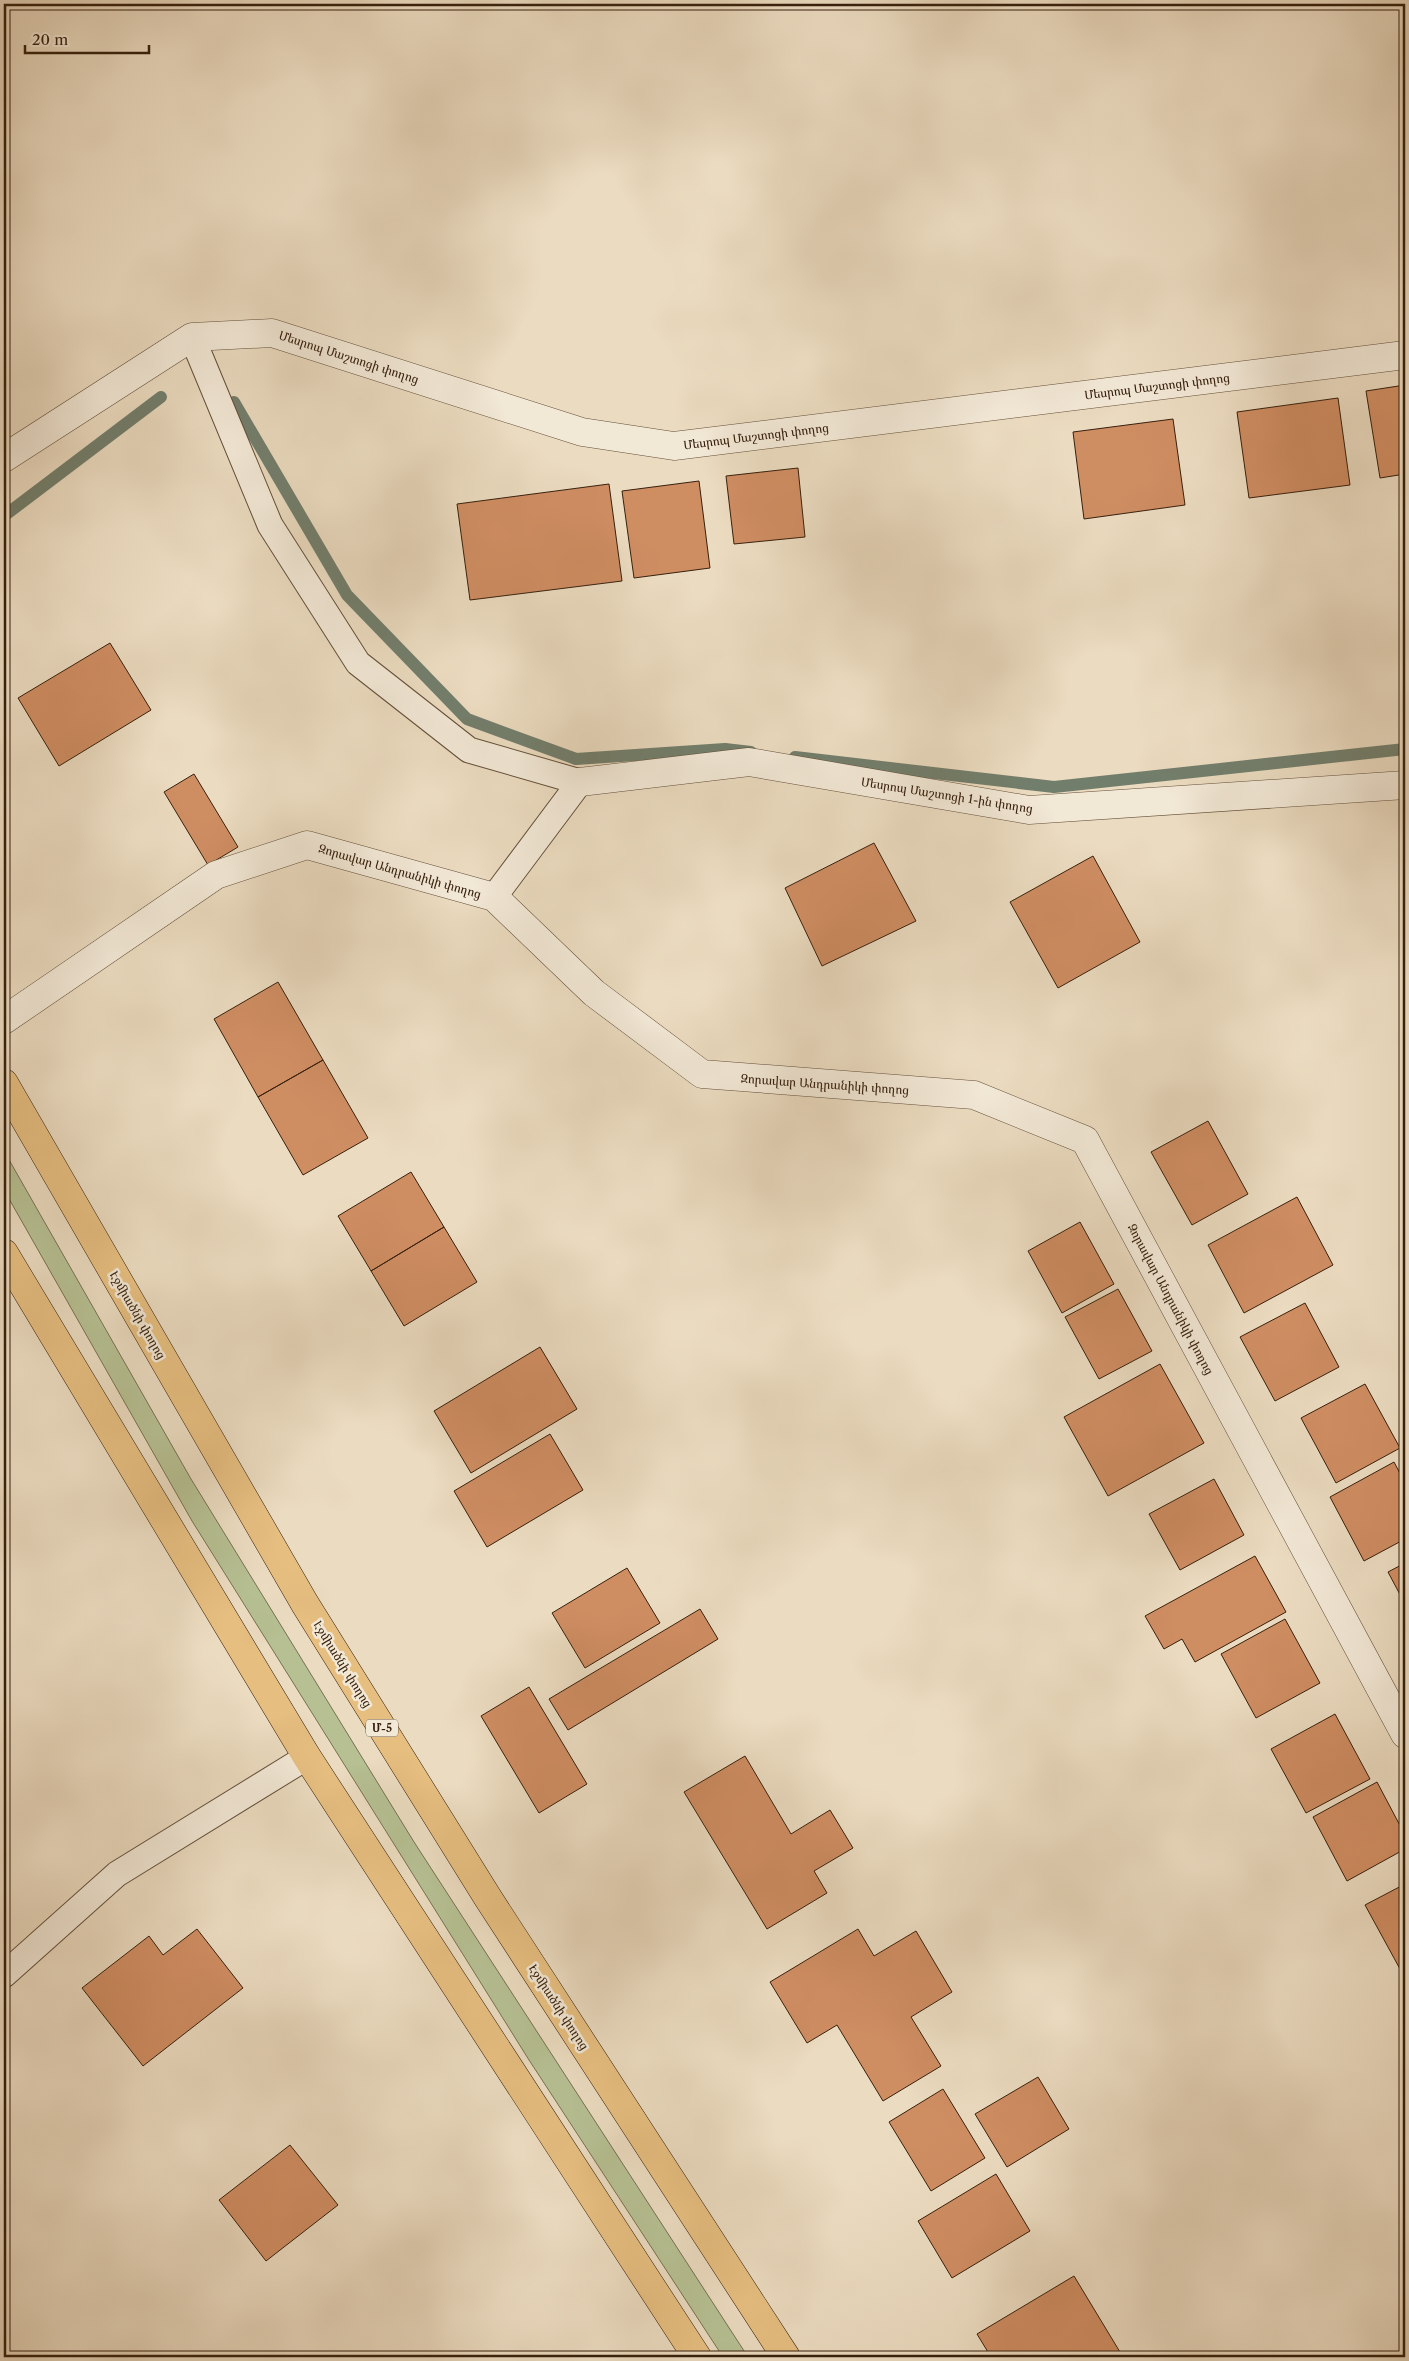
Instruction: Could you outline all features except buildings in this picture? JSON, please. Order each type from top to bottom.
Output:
[{"type":"highway","name":"Էջմիածնի փողոց","points":[[4,1083],[305,1604],[488,1898],[786,2357]]},
{"type":"highway","points":[[4,1253],[307,1758],[697,2357]]},
{"type":"street","name":"Մեսրոպ Մաշտոցի փողոց","points":[[4,458],[192,337],[272,333],[582,432],[674,446],[1405,355]]},
{"type":"street","name":"Մեսրոպ Մաշտոցի 1-ին փողոց","points":[[580,782],[749,762],[1029,810],[1405,785]]},
{"type":"street","name":"Զորավար Անդրանիկի փողոց","points":[[4,1020],[216,874],[307,845],[494,897],[594,993],[702,1074],[974,1095],[1085,1140],[1405,1734]]},
{"type":"lane","points":[[192,337],[270,524],[358,663],[469,750],[580,782],[494,897]]},
{"type":"lane","points":[[4,1975],[117,1874],[307,1758]]},
{"type":"green space","points":[[4,1151],[191,1479],[414,1842],[748,2357],[723,2357],[529,2060],[192,1521],[4,1190]]},
{"type":"waterway","points":[[4,516],[161,397]]},
{"type":"waterway","points":[[234,402],[347,595],[467,719],[576,759],[725,749],[751,752]]},
{"type":"waterway","points":[[795,757],[1054,787],[1405,749]]}]
